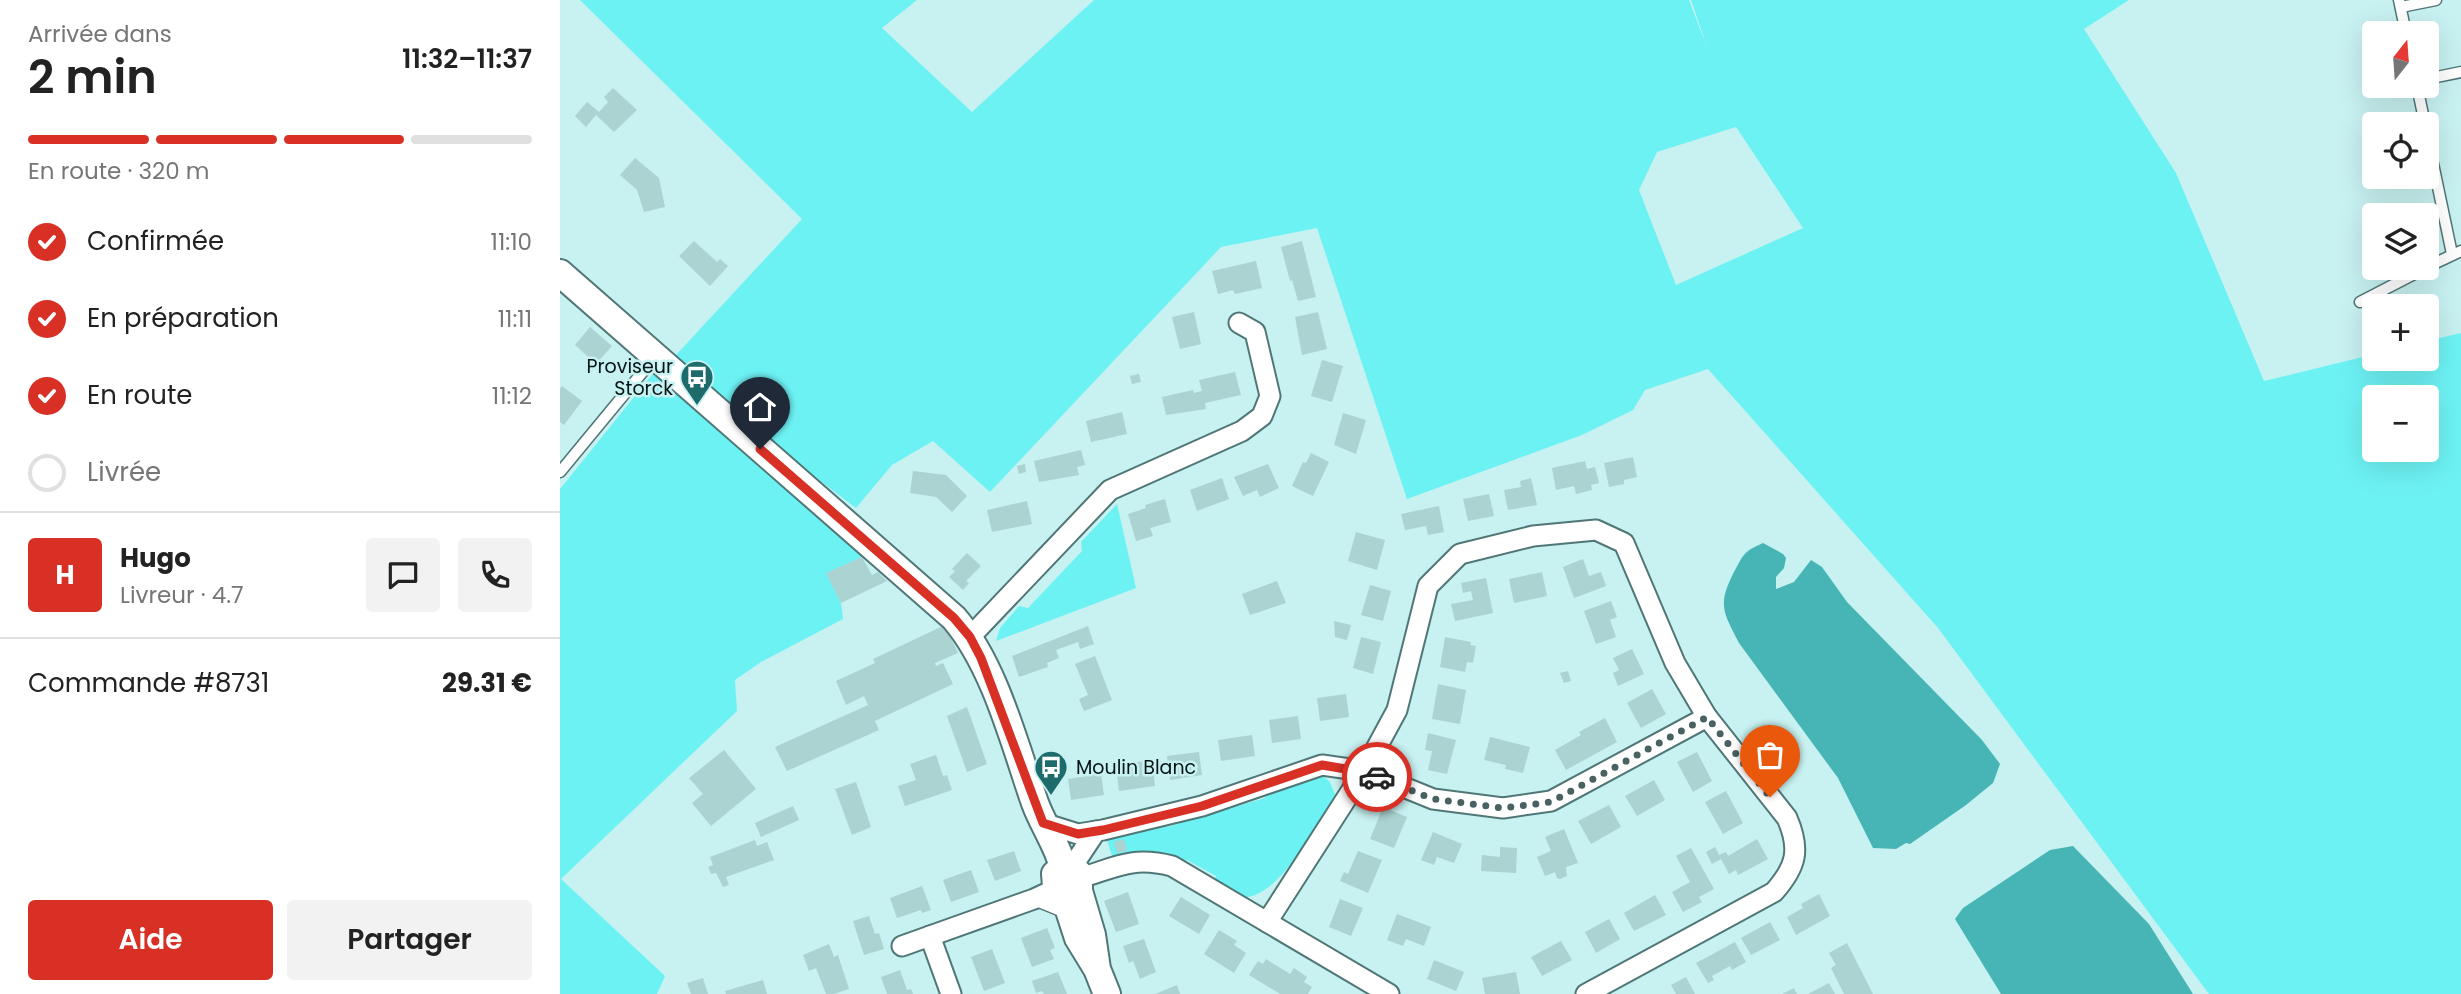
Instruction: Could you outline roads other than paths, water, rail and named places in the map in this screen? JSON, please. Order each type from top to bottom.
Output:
[{"type":"main road","points":[[560,273],[954,618],[970,637],[988,674],[1043,823],[1060,857],[1070,914],[1078,938],[1097,969],[1107,994]]},
{"type":"main road","points":[[1063,882],[1080,900],[1092,935],[1097,969]]},
{"type":"street","points":[[970,637],[1110,490],[1242,431],[1262,416],[1269,396],[1255,332],[1239,323]]},
{"type":"street","points":[[1267,922],[1364,772],[1397,710],[1428,586],[1460,554],[1533,536],[1596,530],[1624,543],[1675,663],[1707,717],[1787,818],[1794,833],[1795,853],[1793,865],[1774,892],[1586,994]]},
{"type":"street","points":[[1043,823],[1078,834],[1096,831],[1202,806],[1322,765],[1364,772],[1433,799],[1503,808],[1551,802],[1707,717]]},
{"type":"street","points":[[1063,882],[1096,831]]},
{"type":"street","points":[[902,946],[1063,882],[1136,860],[1153,861],[1172,866],[1389,994]]},
{"type":"street","points":[[930,936],[951,994]]},
{"type":"lane","points":[[2400,4],[2436,0]]},
{"type":"lane","points":[[2440,76],[2461,72]]},
{"type":"lane","points":[[2439,184],[2456,253],[2439,261]]},
{"type":"lane","points":[[2360,302],[2401,280]]},
{"type":"lane","points":[[560,472],[656,357]]},
{"type":"place","name":"Proviseur Storck","points":[[697,407]]},
{"type":"place","name":"Moulin Blanc","points":[[1051,797]]}]
